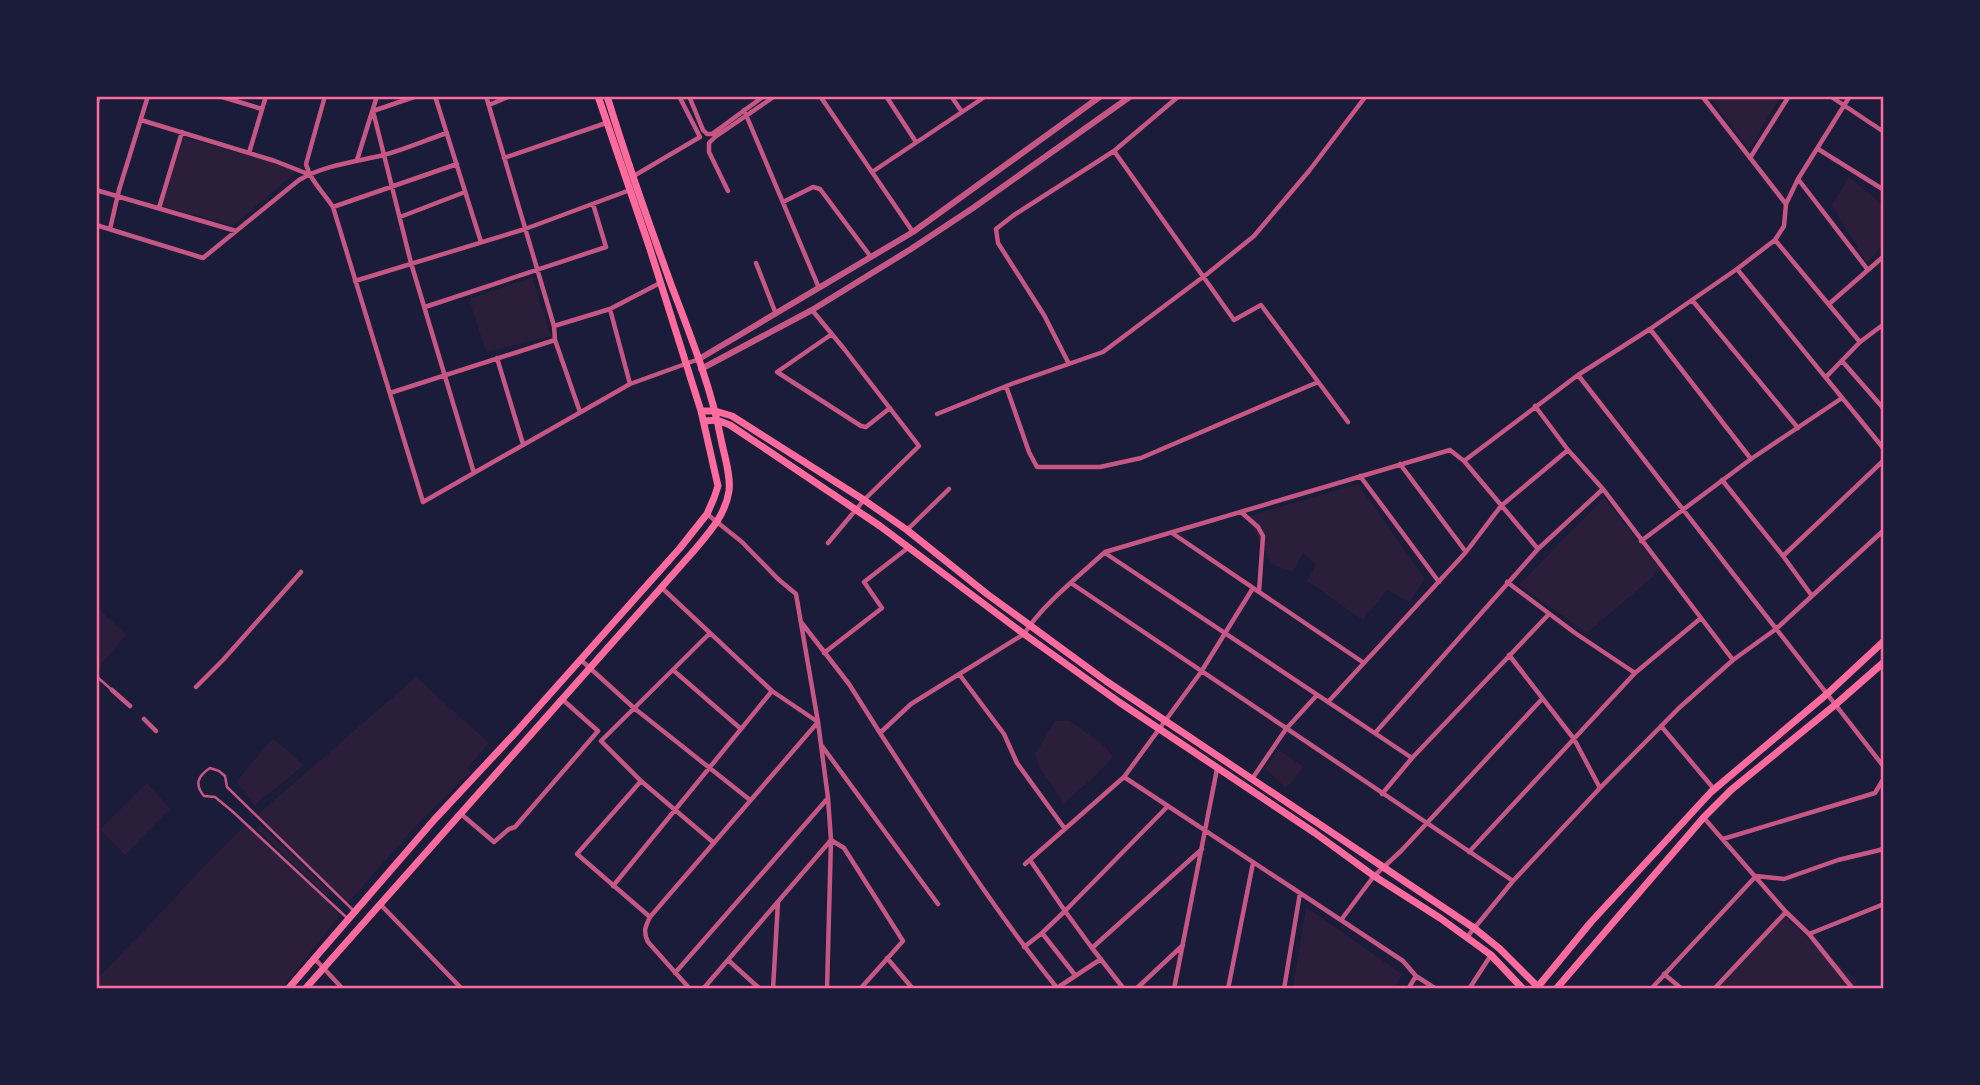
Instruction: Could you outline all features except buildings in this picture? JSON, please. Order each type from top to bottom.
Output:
[{"type":"main road","points":[[305,989],[718,522],[729,490],[715,411],[699,359],[606,123],[598,96]]},
{"type":"main road","points":[[288,989],[435,820],[680,548],[707,514],[718,486],[704,421],[660,283],[607,96]]},
{"type":"main road","points":[[701,411],[715,411],[732,416],[864,500],[1106,681],[1474,928],[1500,948],[1538,988],[1591,922],[1706,797],[1827,694],[1884,641]]},
{"type":"main road","points":[[704,421],[717,420],[730,425],[856,509],[1159,730],[1440,918],[1491,955],[1523,989]]},
{"type":"main road","points":[[1556,989],[1704,817],[1731,790],[1884,662]]},
{"type":"street","points":[[110,229],[148,96]]},
{"type":"street","points":[[219,96],[262,109]]},
{"type":"street","points":[[249,153],[266,96]]},
{"type":"street","points":[[325,96],[306,164],[309,174],[332,207],[424,502],[630,384],[699,359],[819,289],[913,232],[1101,96]]},
{"type":"street","points":[[357,160],[377,96]]},
{"type":"street","points":[[373,111],[417,96]]},
{"type":"street","points":[[435,96],[481,242]]},
{"type":"street","points":[[486,96],[554,326],[555,340],[580,412]]},
{"type":"street","points":[[489,105],[510,96]]},
{"type":"street","points":[[632,177],[700,137],[679,96]]},
{"type":"street","points":[[689,96],[707,134],[712,134],[775,96]]},
{"type":"street","points":[[728,191],[709,152],[709,143],[764,96]]},
{"type":"street","points":[[820,96],[913,232]]},
{"type":"street","points":[[886,96],[916,142]]},
{"type":"street","points":[[951,96],[962,112]]},
{"type":"street","points":[[872,172],[986,96]]},
{"type":"street","points":[[701,369],[812,310],[973,208],[1130,96]]},
{"type":"street","points":[[1069,364],[1044,315],[998,243],[996,229],[1114,151],[1180,96]]},
{"type":"street","points":[[937,414],[1103,352],[1254,236],[1309,172],[1366,96]]},
{"type":"street","points":[[1702,96],[1786,204]]},
{"type":"street","points":[[1750,158],[1789,96]]},
{"type":"street","points":[[1830,96],[1884,132]]},
{"type":"street","points":[[1464,461],[1578,374],[1650,329],[1775,240],[1784,226],[1786,204],[1798,179],[1850,96]]},
{"type":"street","points":[[96,105],[98,98]]},
{"type":"street","points":[[373,111],[411,263],[474,473]]},
{"type":"street","points":[[746,113],[819,289]]},
{"type":"street","points":[[141,120],[309,174]]},
{"type":"street","points":[[505,158],[606,123]]},
{"type":"street","points":[[159,208],[182,132]]},
{"type":"street","points":[[96,225],[203,258],[309,174],[384,155],[447,133]]},
{"type":"street","points":[[1818,149],[1884,190]]},
{"type":"street","points":[[1114,151],[1234,320],[1261,304],[1348,422]]},
{"type":"street","points":[[332,207],[457,164]]},
{"type":"street","points":[[1798,179],[1868,270]]},
{"type":"street","points":[[783,202],[813,187],[820,189],[871,257]]},
{"type":"street","points":[[96,190],[236,231]]},
{"type":"street","points":[[355,281],[526,229],[633,190]]},
{"type":"street","points":[[400,217],[465,192]]},
{"type":"street","points":[[425,307],[606,247],[593,204]]},
{"type":"street","points":[[1775,240],[1860,342]]},
{"type":"street","points":[[1829,304],[1884,256]]},
{"type":"street","points":[[756,263],[776,314]]},
{"type":"street","points":[[1737,269],[1884,449]]},
{"type":"street","points":[[554,326],[610,309],[660,283]]},
{"type":"street","points":[[1692,300],[1797,428]]},
{"type":"street","points":[[610,309],[630,384]]},
{"type":"street","points":[[812,310],[919,446],[864,500],[828,543]]},
{"type":"street","points":[[1826,377],[1860,342],[1884,324]]},
{"type":"street","points":[[1650,329],[1751,459]]},
{"type":"street","points":[[832,334],[777,372],[861,426],[866,427],[890,408]]},
{"type":"street","points":[[390,393],[555,340]]},
{"type":"street","points":[[497,358],[523,444]]},
{"type":"street","points":[[1842,361],[1884,409]]},
{"type":"street","points":[[1578,374],[1884,767]]},
{"type":"street","points":[[1006,386],[1029,452],[1037,467],[1054,468],[1100,467],[1141,458],[1318,382]]},
{"type":"street","points":[[1641,541],[1751,459],[1842,398]]},
{"type":"street","points":[[1535,406],[1568,450],[1603,489],[1733,660]]},
{"type":"street","points":[[880,733],[911,704],[1024,634],[1030,624],[1105,552],[1450,450],[1464,461],[1538,549]]},
{"type":"street","points":[[1328,702],[1466,552],[1501,506],[1568,450]]},
{"type":"street","points":[[1783,556],[1884,460]]},
{"type":"street","points":[[1400,464],[1466,552]]},
{"type":"street","points":[[1360,476],[1439,582]]},
{"type":"street","points":[[1722,480],[1812,596]]},
{"type":"street","points":[[907,530],[949,489]]},
{"type":"street","points":[[1375,733],[1507,582],[1538,549],[1603,489]]},
{"type":"street","points":[[1240,512],[1258,527],[1263,536],[1259,592]]},
{"type":"street","points":[[707,514],[742,542],[796,594],[828,798],[831,840],[827,989]]},
{"type":"street","points":[[1466,938],[1513,881],[1661,726],[1733,660],[1776,629],[1884,530]]},
{"type":"street","points":[[1171,533],[1364,663]]},
{"type":"street","points":[[824,653],[883,608],[864,582],[909,547]]},
{"type":"street","points":[[1105,552],[1412,758]]},
{"type":"street","points":[[196,687],[301,572]]},
{"type":"street","points":[[1507,582],[1635,673]]},
{"type":"street","points":[[1071,583],[1513,881]]},
{"type":"street","points":[[662,587],[772,691],[818,722]]},
{"type":"street","points":[[1124,989],[1028,862],[1124,777],[1201,672],[1253,588]]},
{"type":"street","points":[[1382,794],[1412,758],[1549,614]]},
{"type":"street","points":[[1469,852],[1635,673],[1701,618]]},
{"type":"street","points":[[801,622],[849,684],[965,863],[1057,989],[1101,959]]},
{"type":"street","points":[[710,633],[601,741],[674,811],[714,843]]},
{"type":"street","points":[[1509,655],[1574,739],[1600,788]]},
{"type":"street","points":[[581,660],[634,708],[750,800]]},
{"type":"street","points":[[673,670],[741,729]]},
{"type":"street","points":[[959,674],[1004,734],[1017,763],[1065,829]]},
{"type":"street","points":[[112,690],[130,706]]},
{"type":"street","points":[[613,886],[772,691]]},
{"type":"street","points":[[1252,779],[1286,729],[1317,695]]},
{"type":"street","points":[[460,814],[494,842],[515,827],[598,730],[563,699]]},
{"type":"street","points":[[1341,920],[1374,876],[1542,699]]},
{"type":"street","points":[[144,719],[156,731]]},
{"type":"street","points":[[690,989],[648,942],[644,934],[650,917],[818,722]]},
{"type":"street","points":[[1661,726],[1714,789]]},
{"type":"street","points":[[821,745],[939,904]]},
{"type":"street","points":[[1174,989],[1217,769]]},
{"type":"street","points":[[1124,777],[1403,961],[1416,975],[1436,989]]},
{"type":"street","points":[[1723,839],[1875,793],[1884,778]]},
{"type":"street","points":[[641,781],[577,854],[650,917]]},
{"type":"street","points":[[1706,797],[1715,807]]},
{"type":"street","points":[[675,973],[828,798]]},
{"type":"street","points":[[1024,947],[1065,911],[1168,806]]},
{"type":"street","points":[[1704,817],[1786,912],[1809,934],[1853,989]]},
{"type":"street","points":[[703,989],[831,840]]},
{"type":"street","points":[[831,840],[844,848],[902,941],[863,988]]},
{"type":"street","points":[[1092,948],[1203,848]]},
{"type":"street","points":[[1756,876],[1784,879],[1838,860],[1884,849]]},
{"type":"street","points":[[1228,989],[1253,862]]},
{"type":"street","points":[[1651,989],[1756,876]]},
{"type":"street","points":[[1284,989],[1300,893]]},
{"type":"street","points":[[773,989],[778,902]]},
{"type":"street","points":[[380,904],[462,989]]},
{"type":"street","points":[[1809,934],[1884,904]]},
{"type":"street","points":[[1714,989],[1786,912]]},
{"type":"street","points":[[1042,933],[1075,975]]},
{"type":"street","points":[[1136,989],[1183,944]]},
{"type":"street","points":[[1469,989],[1491,955]]},
{"type":"street","points":[[315,958],[343,989]]},
{"type":"street","points":[[887,958],[913,989]]},
{"type":"street","points":[[728,960],[760,989]]},
{"type":"street","points":[[1664,974],[1682,989]]},
{"type":"street","points":[[1408,989],[1416,975]]},
{"type":"lane","points":[[96,676],[112,690]]},
{"type":"lane","points":[[348,920],[232,811],[215,797],[204,796],[198,790],[200,774],[210,768],[225,776],[227,787],[355,911]]},
{"type":"shaded area","points":[[1709,96],[1781,96],[1749,149]]},
{"type":"shaded area","points":[[184,137],[298,170],[233,226],[162,206]]},
{"type":"shaded area","points":[[1849,177],[1884,206],[1884,243],[1867,263],[1832,205]]},
{"type":"shaded area","points":[[532,277],[551,336],[486,352],[469,299]]},
{"type":"shaded area","points":[[1358,484],[1425,579],[1410,602],[1387,590],[1363,620],[1307,581],[1316,564],[1303,553],[1293,572],[1273,565],[1246,517]]},
{"type":"shaded area","points":[[1604,498],[1661,570],[1587,633],[1519,585]]},
{"type":"shaded area","points":[[96,606],[126,635],[98,668],[96,666]]},
{"type":"shaded area","points":[[416,677],[489,743],[467,768],[471,772],[423,818],[347,904],[256,816]]},
{"type":"shaded area","points":[[1055,721],[1070,721],[1106,747],[1113,757],[1064,803],[1039,767],[1035,754]]},
{"type":"shaded area","points":[[273,738],[304,765],[255,805],[236,782]]},
{"type":"shaded area","points":[[1278,749],[1304,767],[1286,788],[1265,769]]},
{"type":"shaded area","points":[[147,783],[170,809],[125,855],[100,829]]},
{"type":"shaded area","points":[[246,824],[341,913],[282,989],[96,989],[96,980]]},
{"type":"shaded area","points":[[260,825],[330,891],[327,896],[257,829]]},
{"type":"shaded area","points":[[1306,907],[1402,974],[1394,989],[1293,989]]},
{"type":"shaded area","points":[[1782,915],[1857,981],[1850,989],[1717,989]]}]
